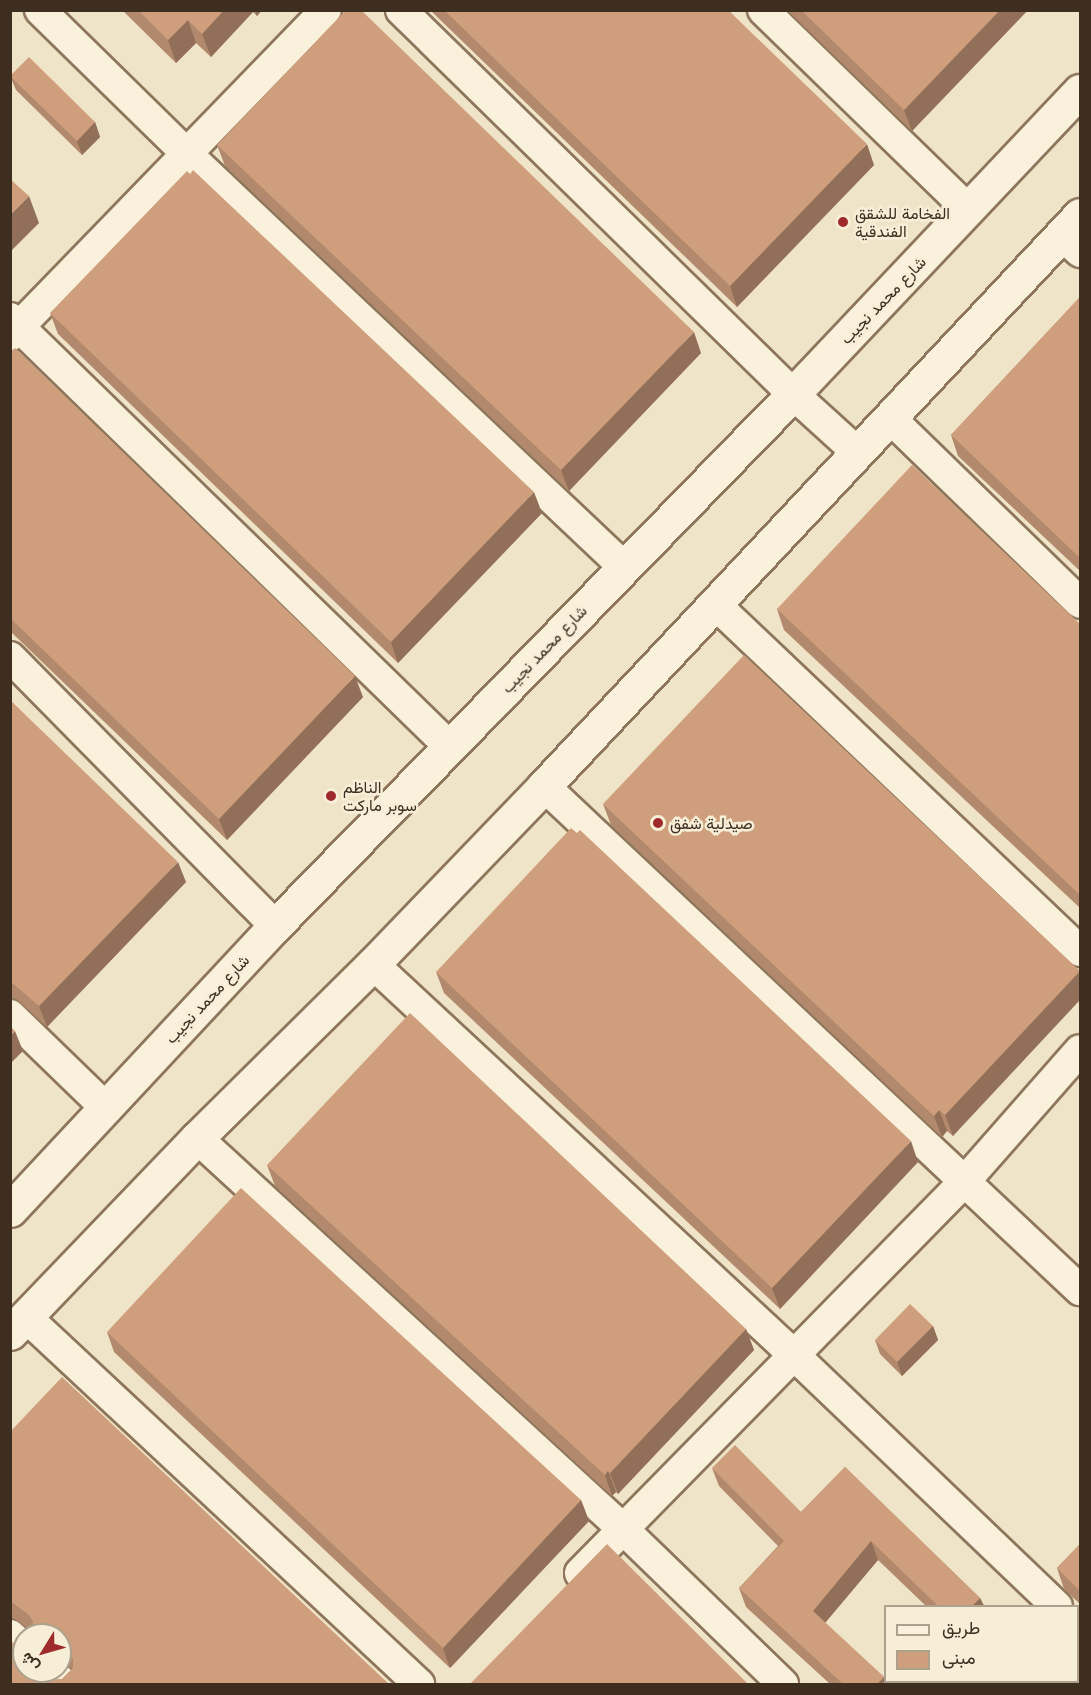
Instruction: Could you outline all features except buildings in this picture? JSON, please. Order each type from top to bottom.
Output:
[{"type":"main road","name":"شارع محمد نجيب","points":[[10,1210],[275,926],[793,394],[1080,91]]},
{"type":"main road","points":[[18,1325],[197,1138],[373,964],[544,786],[857,452],[1074,234]]},
{"type":"street","points":[[40,10],[187,154],[624,567]]},
{"type":"street","points":[[326,10],[187,154],[14,327],[449,746]]},
{"type":"street","points":[[402,10],[793,394],[857,452]]},
{"type":"street","points":[[763,10],[969,210]]},
{"type":"street","points":[[890,418],[1080,603]]},
{"type":"street","points":[[715,604],[1080,951]]},
{"type":"street","points":[[10,657],[275,926]]},
{"type":"street","points":[[544,786],[1080,1290]]},
{"type":"street","points":[[373,964],[793,1354],[1056,1605]]},
{"type":"street","points":[[10,1015],[106,1108]]},
{"type":"street","points":[[559,1594],[965,1180],[1080,1050]]},
{"type":"street","points":[[197,1138],[623,1529],[783,1684]]},
{"type":"street","points":[[18,1325],[419,1684]]},
{"type":"place","name":"الفخامة للشقق الفندقية","points":[[843,222]]},
{"type":"place","name":"الناظم سوبر ماركت","points":[[331,796]]},
{"type":"place","name":"صيدلية شفق","points":[[658,823]]}]
